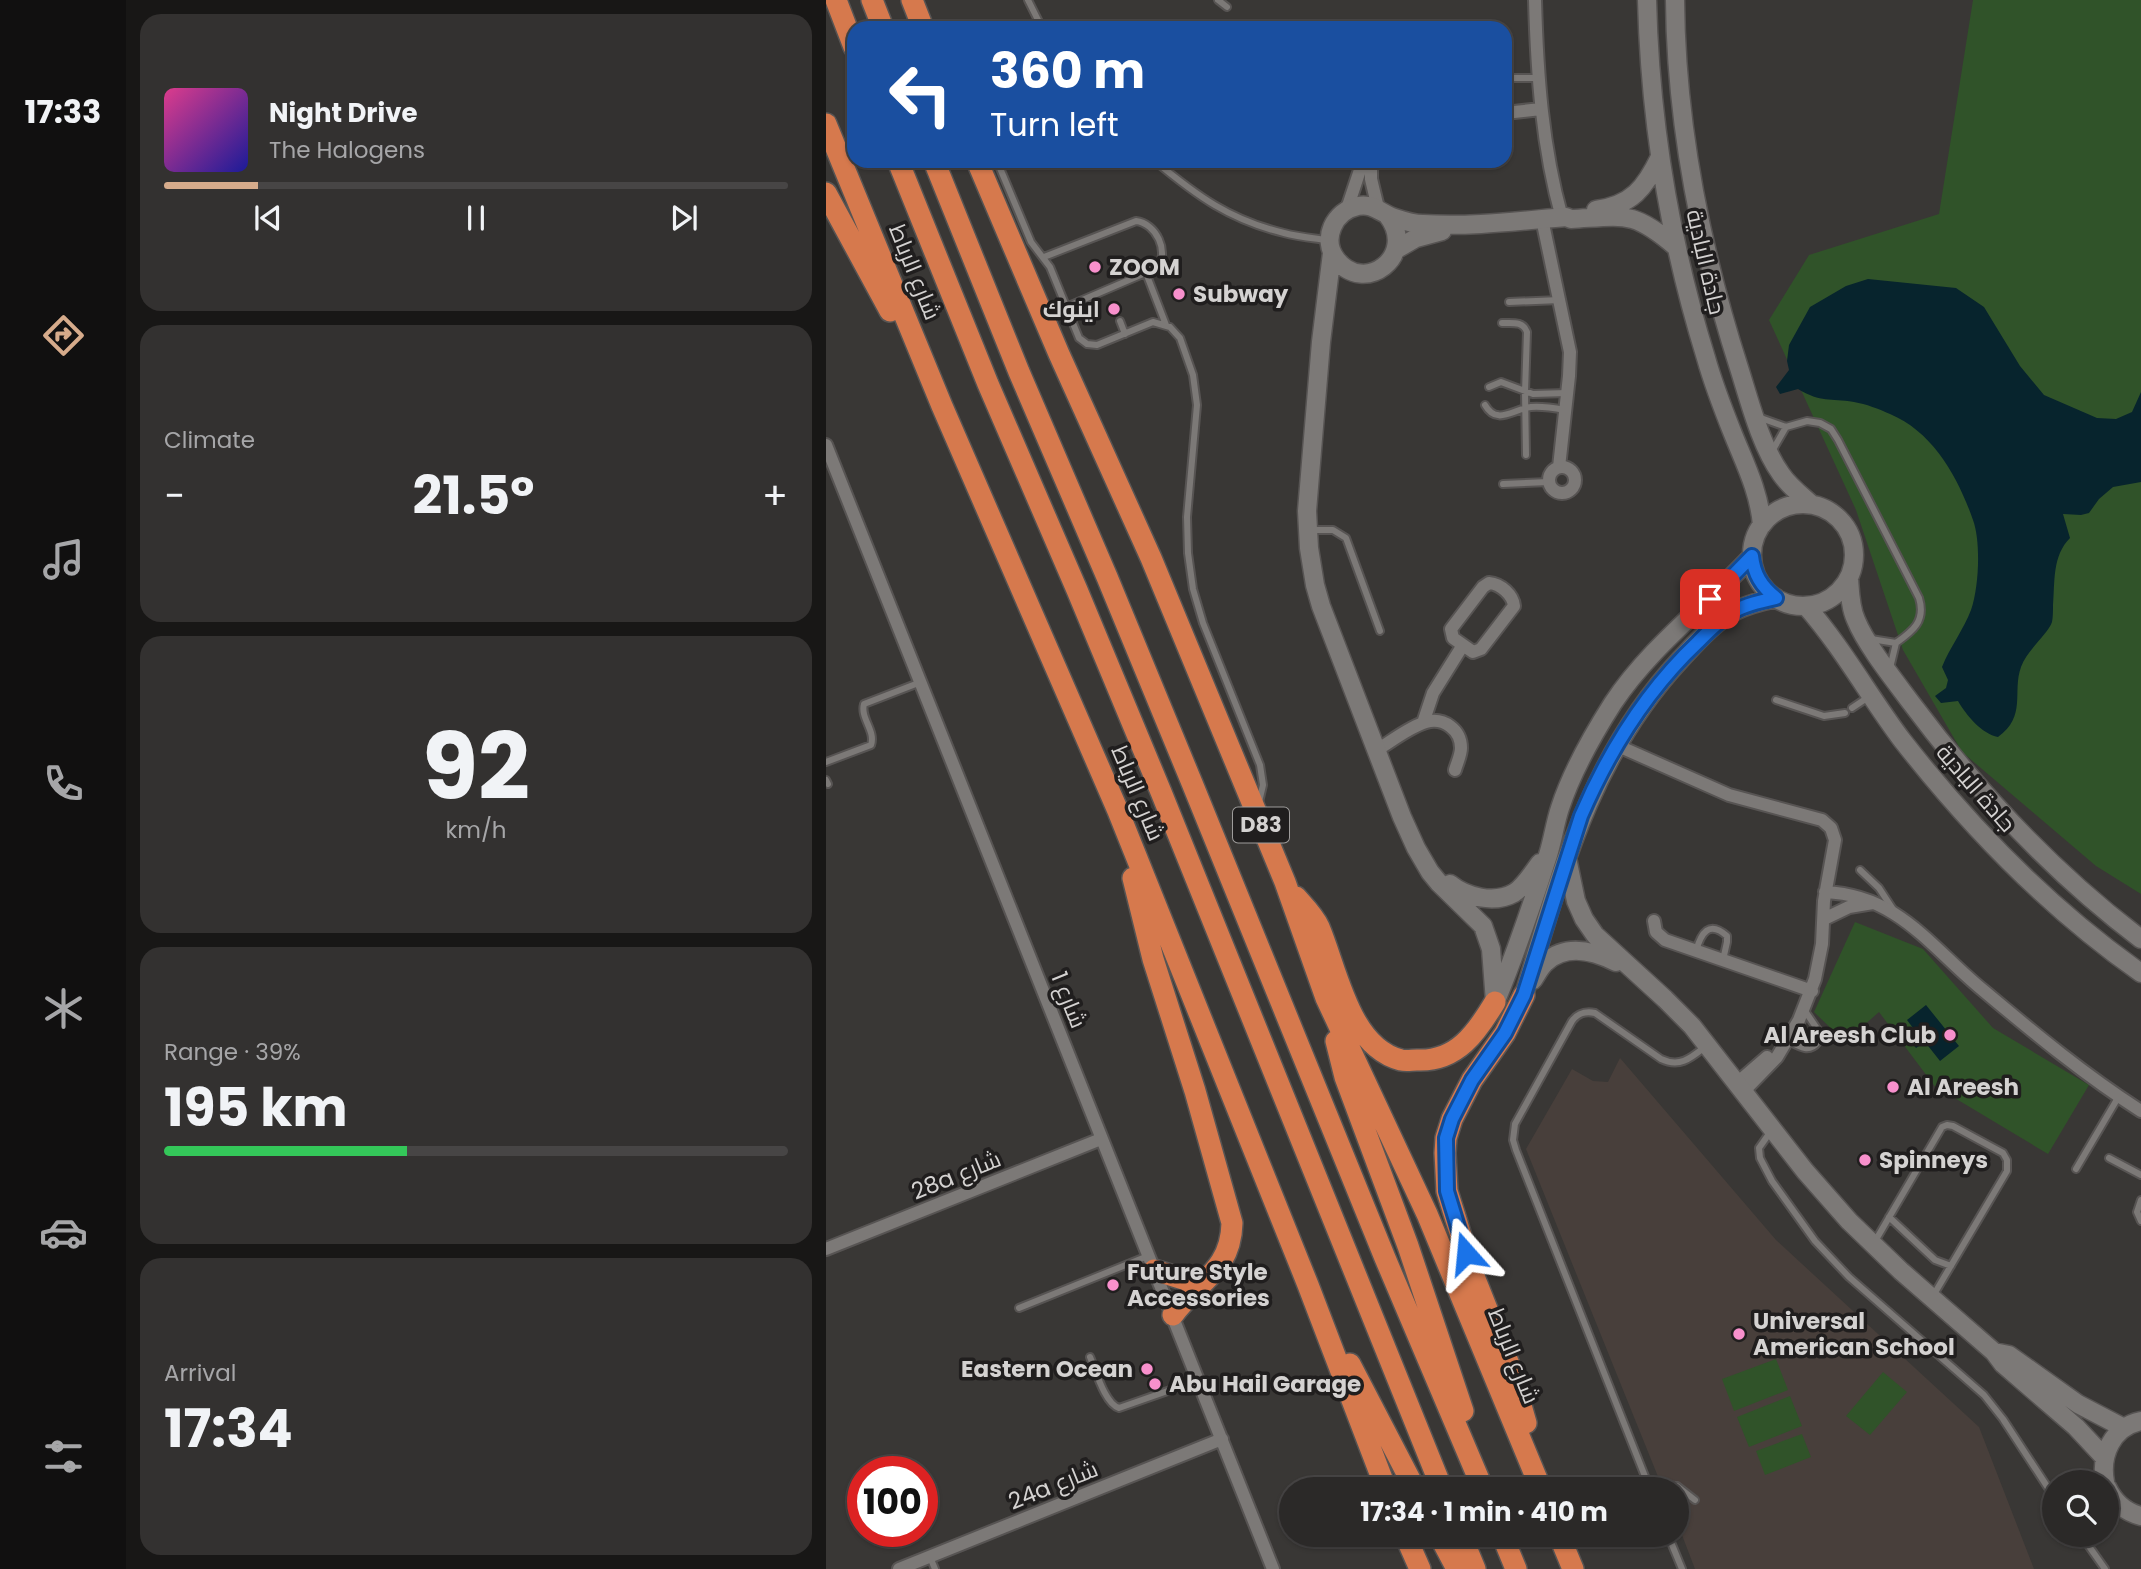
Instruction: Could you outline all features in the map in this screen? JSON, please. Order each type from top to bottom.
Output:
[{"type":"highway","points":[[835,0],[847,30]]},
{"type":"highway","points":[[872,0],[880,21]]},
{"type":"highway","points":[[912,0],[920,21]]},
{"type":"highway","name":"شارع الرباط","points":[[826,124],[942,405],[1118,811],[1308,1285],[1381,1477]]},
{"type":"highway","name":"شارع الرباط","points":[[901,168],[988,384],[1072,577],[1166,805],[1438,1477]]},
{"type":"highway","name":"D83","points":[[937,168],[1019,372],[1192,783],[1385,1258],[1478,1477]]},
{"type":"highway","name":"شارع الرباط","points":[[980,168],[1059,354],[1151,558],[1285,881],[1326,998],[1419,1194],[1538,1477]]},
{"type":"highway","points":[[826,193],[942,405]]},
{"type":"highway","points":[[1118,811],[1153,959],[1195,1091],[1232,1223],[1229,1248],[1217,1269],[1185,1299],[1173,1315]]},
{"type":"highway","points":[[1285,881],[1318,924],[1358,1027],[1377,1048],[1401,1060],[1443,1057],[1461,1046],[1477,1031],[1495,1002]]},
{"type":"highway","points":[[1524,995],[1505,1033],[1472,1080],[1452,1119],[1446,1138],[1447,1191],[1473,1274],[1513,1377],[1540,1477]]},
{"type":"highway","points":[[1326,998],[1345,1076],[1408,1246],[1485,1477]]},
{"type":"highway","points":[[1151,1263],[1183,1279],[1209,1277]]},
{"type":"highway","points":[[1308,1285],[1409,1477]]},
{"type":"highway","points":[[1410,1547],[1420,1569]]},
{"type":"highway","points":[[1445,1547],[1457,1569]]},
{"type":"highway","points":[[1466,1547],[1475,1569]]},
{"type":"highway","points":[[1508,1547],[1515,1565]]},
{"type":"highway","points":[[1564,1547],[1573,1569]]},
{"type":"street","points":[[1535,0],[1541,109],[1552,182],[1564,217]]},
{"type":"street","name":"جادة البادية","points":[[1647,0],[1651,82],[1660,157],[1676,247],[1707,362],[1757,493],[1762,525]]},
{"type":"street","name":"جادة البادية","points":[[1675,0],[1682,119],[1698,218],[1721,314],[1770,455],[1787,481],[1811,504]]},
{"type":"street","points":[[1512,112],[1541,109]]},
{"type":"street","points":[[1564,217],[1617,205],[1633,196],[1646,183],[1660,157]]},
{"type":"street","points":[[1347,209],[1361,168]]},
{"type":"street","points":[[1331,247],[1344,267],[1360,273],[1370,273],[1387,265],[1396,249],[1397,232],[1383,212],[1371,179],[1371,168]]},
{"type":"street","points":[[1452,227],[1419,224],[1362,205],[1347,209],[1336,219],[1330,232],[1331,247],[1318,365],[1307,530],[1321,606],[1402,817],[1430,872],[1483,926],[1491,949],[1495,1002]]},
{"type":"street","points":[[1396,249],[1416,238],[1452,227],[1564,217],[1574,219],[1614,216],[1633,218],[1655,229],[1676,247]]},
{"type":"street","points":[[1542,219],[1570,352],[1559,467]]},
{"type":"street","points":[[1324,319],[1338,289],[1360,273]]},
{"type":"street","name":"شارع 1","points":[[826,445],[1273,1569]]},
{"type":"street","points":[[1559,467],[1572,471],[1575,475],[1575,485],[1568,492],[1554,491],[1549,482],[1551,473],[1559,467]]},
{"type":"street","points":[[1811,504],[1831,512],[1846,527],[1854,547],[1853,568],[1836,595],[1806,606],[1785,603],[1768,592],[1756,575],[1753,545],[1762,525],[1778,510],[1811,504]]},
{"type":"street","points":[[1495,1002],[1517,949],[1549,852],[1560,808],[1594,735],[1615,701],[1659,646],[1720,590],[1752,556]]},
{"type":"street","name":"جادة البادية","points":[[1849,578],[1852,611],[1859,628],[1889,673],[1962,768],[2012,825],[2076,886],[2141,939]]},
{"type":"street","points":[[1489,583],[1496,584],[1512,598],[1512,610],[1479,652],[1473,652],[1463,645],[1452,635],[1453,626],[1483,587],[1489,583]]},
{"type":"street","points":[[1524,995],[1567,858],[1592,792],[1616,745],[1670,671],[1717,624],[1744,607],[1776,598]]},
{"type":"street","name":"جادة البادية","points":[[1806,606],[1830,634],[1901,737],[1935,780],[1999,851],[2049,899],[2141,973]]},
{"type":"street","points":[[1423,723],[1433,693],[1463,645]]},
{"type":"street","points":[[1377,750],[1423,723],[1445,723],[1456,732],[1461,747],[1455,770]]},
{"type":"street","points":[[1616,745],[1729,795],[1816,818],[1831,828],[1835,840],[1825,892],[1820,956],[1812,991],[1775,1060],[1740,1087]]},
{"type":"street","points":[[1430,872],[1475,897],[1493,898],[1514,892],[1549,852]]},
{"type":"street","points":[[1567,858],[1576,901],[1595,936],[1674,1007],[1826,1196],[1873,1245],[2076,1427],[2104,1457]]},
{"type":"street","points":[[1825,892],[1850,894],[1895,913],[1913,926],[1986,994],[2141,1111]]},
{"type":"street","points":[[1824,919],[1849,907],[1874,903]]},
{"type":"street","points":[[1654,921],[1656,932],[1661,938],[1812,991]]},
{"type":"street","points":[[1524,995],[1544,963],[1562,953],[1582,950],[1592,952],[1633,971]]},
{"type":"street","name":"28a شارع","points":[[826,1249],[1101,1139]]},
{"type":"street","points":[[1994,1352],[2009,1355],[2078,1404],[2132,1425]]},
{"type":"street","points":[[2103,1470],[2104,1457],[2112,1441],[2132,1425]]},
{"type":"street","name":"24a شارع","points":[[899,1569],[932,1563],[1222,1439]]},
{"type":"street","points":[[2119,1504],[2137,1515],[2141,1534]]},
{"type":"lane","points":[[1028,0],[1038,21]]},
{"type":"lane","points":[[1218,0],[1227,7]]},
{"type":"lane","points":[[1512,78],[1538,79]]},
{"type":"lane","points":[[1000,168],[1031,242],[1050,267],[1079,338],[1087,344],[1097,345],[1153,322],[1166,324]]},
{"type":"lane","points":[[1164,168],[1207,202],[1242,220],[1331,247]]},
{"type":"lane","points":[[1044,257],[1136,221],[1149,224],[1155,231],[1163,253],[1160,265],[1109,292],[1066,307]]},
{"type":"lane","points":[[1146,272],[1166,324],[1181,338],[1193,375],[1197,415],[1187,535],[1193,589],[1203,623],[1262,771],[1263,785],[1256,814]]},
{"type":"lane","points":[[1509,302],[1560,300]]},
{"type":"lane","points":[[1120,321],[1125,334]]},
{"type":"lane","points":[[1502,323],[1518,323],[1524,326],[1527,332],[1526,456]]},
{"type":"lane","points":[[1489,387],[1497,382],[1506,382],[1525,392],[1553,395],[1567,393]]},
{"type":"lane","points":[[1485,405],[1490,413],[1500,416],[1525,408],[1565,410]]},
{"type":"lane","points":[[1754,415],[1769,423],[1786,427],[1807,421],[1820,423],[1835,434],[1845,452],[1921,604],[1922,617],[1916,627],[1896,643],[1889,673]]},
{"type":"lane","points":[[1770,455],[1786,427]]},
{"type":"lane","points":[[1503,484],[1549,482]]},
{"type":"lane","points":[[1307,530],[1333,530],[1346,538],[1380,631]]},
{"type":"lane","points":[[1866,637],[1896,643]]},
{"type":"lane","points":[[826,762],[871,744],[873,738],[863,713],[864,704],[921,682]]},
{"type":"lane","points":[[1852,708],[1871,695]]},
{"type":"lane","points":[[1776,700],[1824,716],[1845,713]]},
{"type":"lane","points":[[1860,870],[1879,888],[1895,913]]},
{"type":"lane","points":[[1696,951],[1701,934],[1709,929],[1720,930],[1727,936],[1723,960]]},
{"type":"lane","points":[[1783,1045],[1804,1049],[1812,1048],[1818,1042],[1818,1030],[1804,1010]]},
{"type":"lane","points":[[1645,1477],[1516,1150],[1514,1129],[1572,1021],[1579,1014],[1595,1013],[1661,1059],[1671,1063],[1688,1060],[1707,1045]]},
{"type":"lane","points":[[2076,1169],[2119,1096]]},
{"type":"lane","points":[[1873,1245],[1939,1130],[1944,1126],[1953,1126],[2003,1153],[2007,1160],[2007,1171],[1933,1298]]},
{"type":"lane","points":[[1772,1130],[1759,1148],[1760,1158],[1772,1181],[1815,1241],[1849,1277],[1984,1395],[2042,1479]]},
{"type":"lane","points":[[2109,1158],[2141,1175]]},
{"type":"lane","points":[[2141,1200],[2137,1212],[2141,1221]]},
{"type":"lane","points":[[1889,1217],[1936,1260],[1951,1266]]},
{"type":"lane","points":[[1019,1308],[1151,1263]]},
{"type":"lane","points":[[1090,1357],[1108,1401],[1114,1407],[1119,1408],[1199,1380]]},
{"type":"lane","points":[[1689,1496],[1695,1500]]},
{"type":"lane","points":[[1673,1547],[1682,1569]]},
{"type":"lane","points":[[2089,1547],[2105,1569]]},
{"type":"shaded area","name":"Universal American School","points":[[1620,1058],[1776,1240],[1979,1427],[2034,1569],[1695,1569],[1687,1547],[1689,1547],[1689,1477],[1658,1477],[1526,1149],[1572,1069],[1593,1081],[1608,1082]]},
{"type":"green space","points":[[1973,0],[2141,0],[2141,894],[2096,866],[1962,752],[1903,650],[1856,510],[1769,320],[1809,255],[1939,214]]},
{"type":"green space","name":"Al Areesh Club","points":[[1855,922],[1923,949],[1993,1028],[2089,1085],[2048,1154],[1948,1094],[1942,1096],[1879,1012],[1845,1042],[1814,1012]]},
{"type":"green space","points":[[1776,1359],[1788,1390],[1734,1411],[1722,1379]]},
{"type":"green space","points":[[1883,1372],[1907,1392],[1870,1435],[1846,1416]]},
{"type":"green space","points":[[1790,1396],[1802,1426],[1749,1447],[1737,1417]]},
{"type":"green space","points":[[1802,1434],[1811,1457],[1765,1475],[1756,1451]]},
{"type":"water","points":[[1868,279],[1956,288],[1984,307],[2020,366],[2044,395],[2097,418],[2116,419],[2132,412],[2141,392],[2141,482],[2113,487],[2099,499],[2089,513],[2063,514],[2070,538],[2057,561],[2052,622],[2021,667],[2016,712],[2013,721],[1998,737],[1975,723],[1958,701],[1941,703],[1935,696],[1946,688],[1948,680],[1942,667],[1971,610],[1977,577],[1976,529],[1951,472],[1919,432],[1890,414],[1859,403],[1820,398],[1798,389],[1780,394],[1776,387],[1789,370],[1789,345],[1810,307],[1846,286]]},
{"type":"water","points":[[1926,1005],[1959,1046],[1940,1061],[1925,1042],[1916,1048],[1905,1034],[1913,1028],[1907,1020]]},
{"type":"place","name":"ZOOM","points":[[1095,267]]},
{"type":"place","name":"Subway","points":[[1179,294]]},
{"type":"place","name":"اينوك","points":[[1114,309]]},
{"type":"place","name":"Al Areesh Club","points":[[1950,1035]]},
{"type":"place","name":"Al Areesh","points":[[1893,1087]]},
{"type":"place","name":"Spinneys","points":[[1865,1160]]},
{"type":"place","name":"Future Style Accessories","points":[[1113,1285]]},
{"type":"place","name":"Universal American School","points":[[1739,1334]]},
{"type":"place","name":"Eastern Ocean","points":[[1147,1369]]},
{"type":"place","name":"Abu Hail Garage","points":[[1155,1384]]},
{"type":"route","points":[[1466,1253],[1447,1191],[1446,1138],[1452,1119],[1472,1080],[1505,1033],[1524,995],[1581,816],[1592,792],[1633,719],[1690,649],[1734,611],[1776,598],[1761,584],[1753,566],[1752,556],[1710,599]]}]
